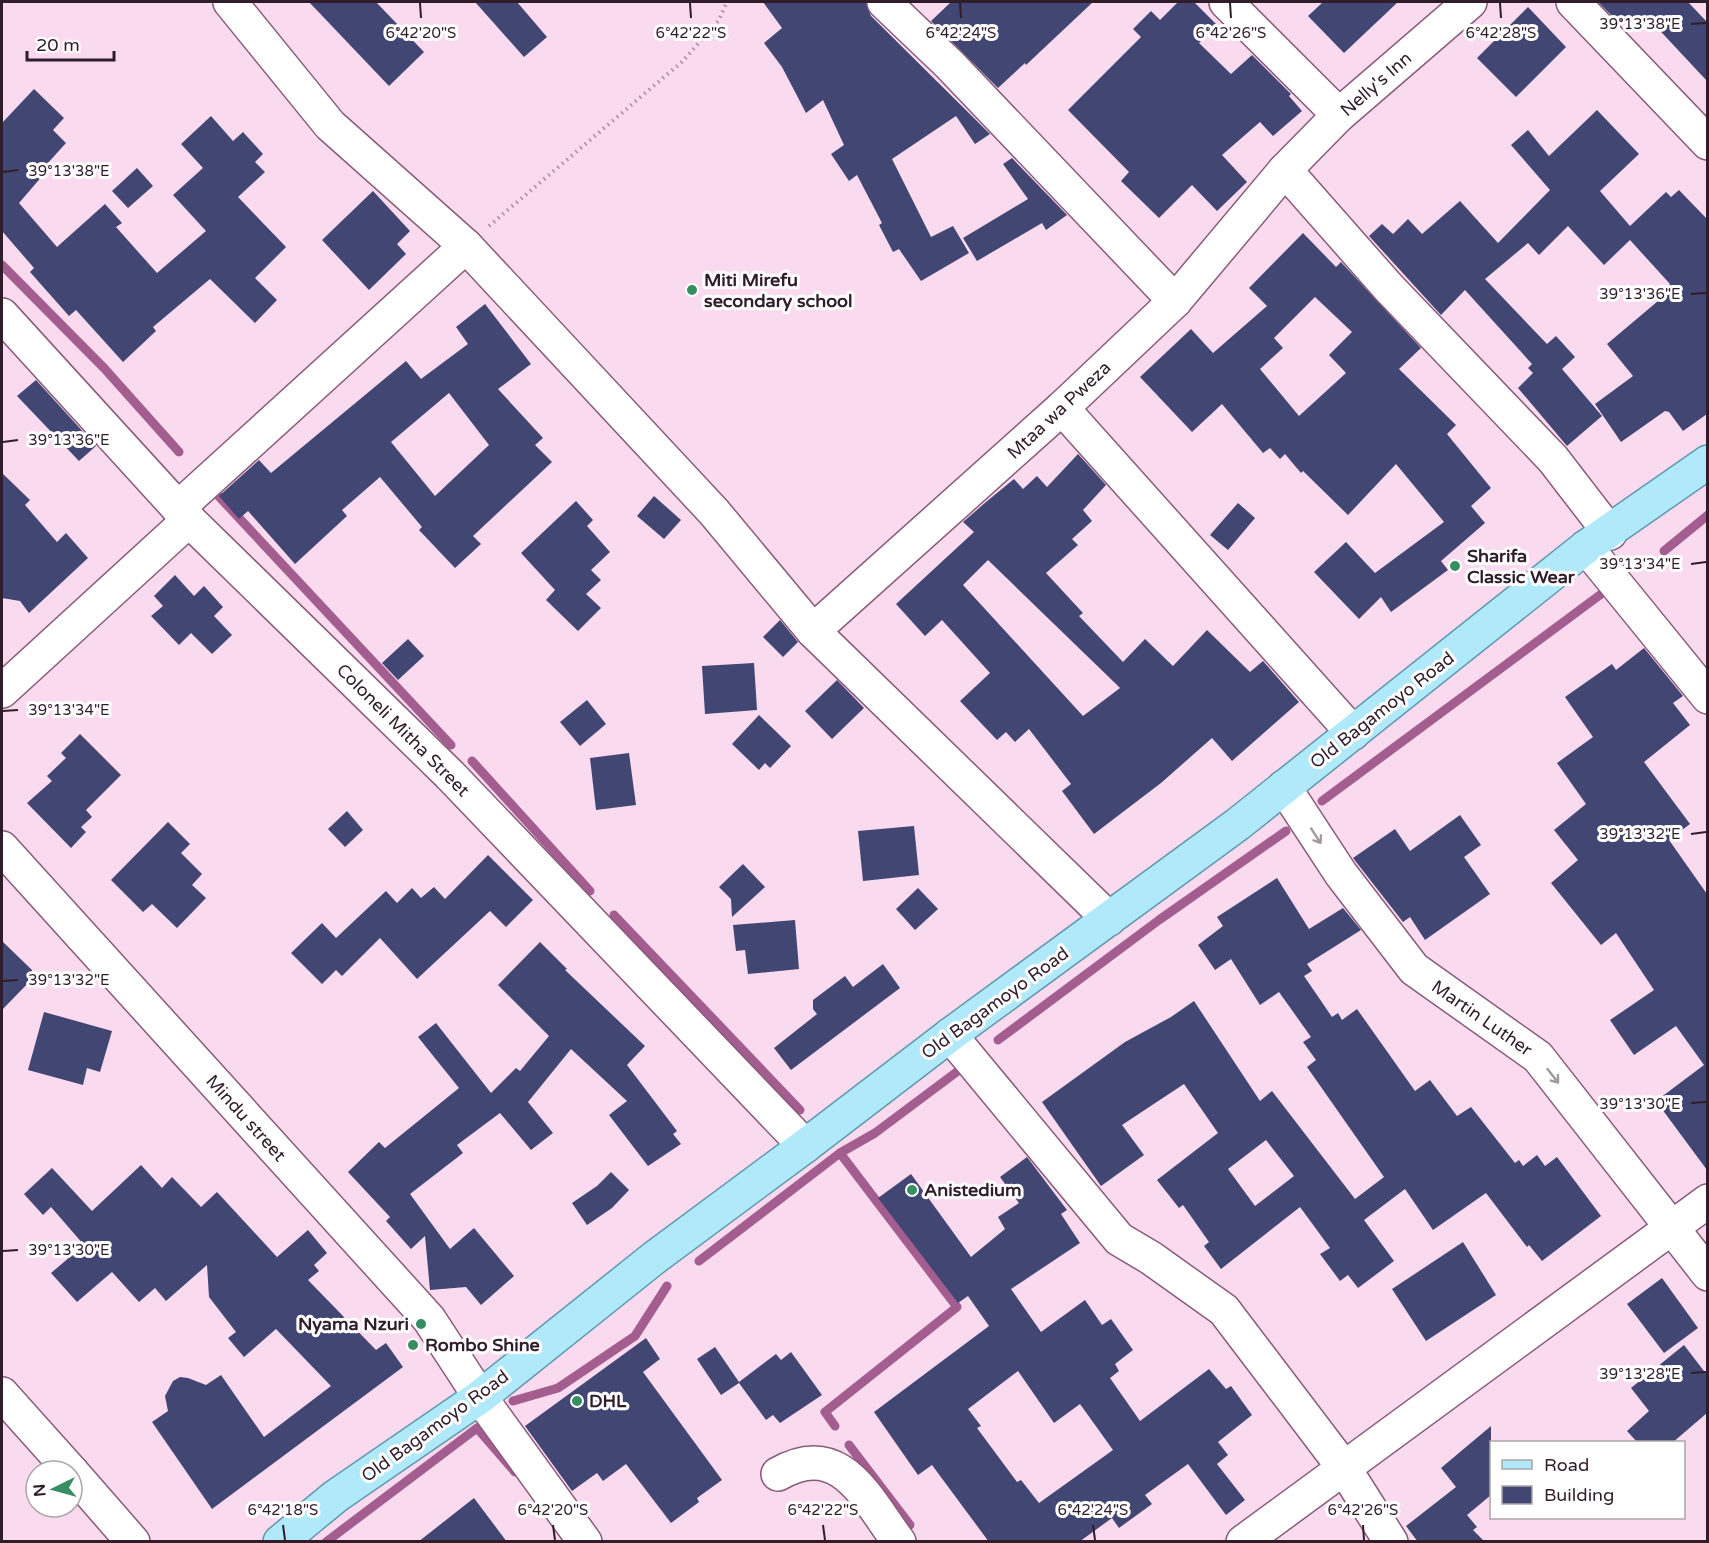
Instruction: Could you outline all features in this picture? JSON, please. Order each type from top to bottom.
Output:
[{"type":"main road","name":"Old Bagamoyo Road","points":[[280,1542],[336,1496],[480,1397],[654,1258],[1284,787],[1598,540],[1707,462]]},
{"type":"street","points":[[230,2],[330,125],[466,246],[714,512],[813,631],[1109,919]]},
{"type":"street","points":[[884,2],[950,65],[1175,302]]},
{"type":"street","points":[[1226,2],[1339,115]]},
{"type":"street","name":"Nelly's Inn","points":[[1285,170],[1339,115],[1470,2]]},
{"type":"street","points":[[1573,2],[1707,143]]},
{"type":"street","points":[[1285,170],[1389,288],[1552,459],[1598,540],[1707,698]]},
{"type":"street","name":"Mtaa wa Pweza","points":[[813,631],[1062,408],[1175,302],[1285,170]]},
{"type":"street","points":[[2,691],[466,246]]},
{"type":"street","name":"Coloneli Mitha Street","points":[[2,315],[184,514],[450,775],[805,1146]]},
{"type":"street","points":[[1062,408],[1353,733]]},
{"type":"street","name":"Martin Luther","points":[[1284,787],[1341,874],[1413,969],[1538,1057],[1707,1274]]},
{"type":"street","name":"Mindu street","points":[[2,848],[429,1319],[480,1397],[585,1542]]},
{"type":"street","points":[[950,1035],[1119,1239],[1151,1258],[1224,1310],[1344,1468],[1391,1542]]},
{"type":"street","points":[[1243,1542],[1707,1202]]},
{"type":"street","points":[[2,1394],[60,1459]]},
{"type":"street","points":[[778,1474],[794,1465],[812,1461],[831,1464],[847,1474],[899,1542]]},
{"type":"street","points":[[84,1487],[133,1542]]},
{"type":"path","points":[[466,246],[683,61],[719,20],[727,2]]},
{"type":"building","points":[[309,2],[376,2],[424,52],[389,86]]},
{"type":"building","points":[[475,2],[517,2],[547,37],[524,57]]},
{"type":"building","points":[[763,2],[866,2],[871,16],[990,134],[975,144],[956,116],[892,159],[931,237],[953,226],[969,253],[921,281],[899,249],[893,252],[879,225],[882,223],[857,175],[849,181],[831,154],[844,145],[823,100],[806,113],[782,67],[764,43],[782,28]]},
{"type":"building","points":[[951,2],[1093,2],[998,88],[931,21]]},
{"type":"building","points":[[1178,2],[1194,2],[1217,25],[1199,43],[1231,74],[1252,55],[1291,94],[1289,96],[1302,111],[1273,136],[1260,122],[1222,155],[1247,182],[1217,211],[1192,185],[1159,218],[1121,181],[1129,172],[1068,110],[1141,37],[1133,29],[1151,11],[1160,20]]},
{"type":"building","points":[[1323,2],[1398,2],[1344,53],[1308,16]]},
{"type":"building","points":[[1598,2],[1688,2],[1707,22],[1707,81],[1650,20],[1619,23]]},
{"type":"building","points":[[1528,7],[1566,47],[1516,97],[1477,58]]},
{"type":"building","points":[[34,89],[64,118],[53,130],[66,143],[47,164],[50,167],[19,203],[57,247],[105,204],[122,223],[116,227],[157,273],[206,231],[173,195],[203,168],[181,144],[211,116],[233,141],[243,132],[263,154],[255,162],[265,172],[238,197],[286,247],[255,278],[277,300],[255,323],[210,279],[153,327],[156,331],[123,362],[76,310],[69,316],[30,272],[34,268],[2,231],[2,123]]},
{"type":"building","points":[[1597,110],[1639,154],[1600,191],[1630,226],[1666,192],[1671,197],[1679,190],[1707,219],[1707,414],[1683,431],[1669,412],[1665,411],[1621,442],[1595,404],[1633,376],[1607,344],[1658,301],[1656,299],[1670,284],[1630,240],[1604,265],[1568,226],[1539,255],[1528,243],[1485,279],[1547,344],[1556,336],[1575,357],[1562,369],[1602,416],[1567,446],[1518,388],[1533,373],[1528,368],[1532,364],[1465,290],[1441,315],[1369,236],[1382,224],[1393,234],[1408,219],[1422,234],[1460,201],[1498,243],[1550,190],[1511,145],[1528,130],[1549,156]]},
{"type":"building","points":[[1012,158],[1067,215],[1046,230],[1042,223],[977,261],[963,238],[1028,199],[1003,164]]},
{"type":"building","points":[[137,168],[153,186],[128,208],[112,191]]},
{"type":"building","points":[[373,191],[410,231],[397,244],[406,254],[369,290],[322,240]]},
{"type":"building","points":[[1303,233],[1336,267],[1341,262],[1421,348],[1399,369],[1456,425],[1447,434],[1491,488],[1471,506],[1485,523],[1441,561],[1448,570],[1391,612],[1381,597],[1359,619],[1314,572],[1346,542],[1375,573],[1444,522],[1396,464],[1348,515],[1303,471],[1301,473],[1285,454],[1280,459],[1270,448],[1263,453],[1222,404],[1192,432],[1140,377],[1191,329],[1213,353],[1267,306],[1249,288]],"holes":[[[1315,297],[1352,332],[1329,355],[1346,373],[1299,416],[1260,369],[1283,348],[1274,338]]]},
{"type":"building","points":[[485,304],[531,364],[498,389],[543,438],[535,445],[552,462],[473,536],[481,544],[455,568],[419,530],[422,527],[380,477],[342,510],[347,516],[295,564],[248,511],[239,519],[219,496],[259,460],[271,473],[406,361],[421,379],[468,344],[456,327]],"holes":[[[449,393],[489,445],[435,496],[391,442]]]},
{"type":"building","points":[[36,380],[96,446],[79,461],[17,396]]},
{"type":"building","points":[[1078,454],[1106,485],[1083,510],[1092,521],[1072,539],[1078,545],[1046,573],[1083,613],[1079,616],[1123,662],[1145,639],[1173,666],[1207,630],[1250,672],[1263,661],[1299,702],[1232,761],[1212,738],[1161,783],[1094,834],[1062,791],[1071,784],[1029,729],[1015,742],[1006,732],[997,740],[960,701],[990,673],[942,620],[925,636],[896,604],[974,532],[963,522],[1014,479],[1023,489],[1037,476],[1047,487]],"holes":[[[988,560],[1120,688],[1083,716],[963,585]]]},
{"type":"building","points":[[2,473],[30,500],[25,505],[57,542],[66,533],[88,558],[29,613],[20,601],[2,598]]},
{"type":"building","points":[[654,496],[681,520],[664,539],[637,516]]},
{"type":"building","points":[[576,501],[593,520],[587,526],[610,552],[591,570],[601,580],[586,594],[601,608],[578,631],[546,600],[555,590],[521,553]]},
{"type":"building","points":[[1238,503],[1255,518],[1228,550],[1210,535]]},
{"type":"building","points":[[175,575],[194,596],[204,586],[223,607],[214,616],[232,635],[212,654],[191,633],[179,645],[151,616],[163,606],[154,596]]},
{"type":"building","points":[[780,620],[798,642],[783,657],[763,637]]},
{"type":"building","points":[[408,639],[424,656],[398,680],[382,663]]},
{"type":"building","points":[[1644,648],[1683,696],[1673,703],[1690,725],[1644,762],[1690,824],[1669,840],[1707,894],[1707,1170],[1656,1101],[1704,1065],[1676,1026],[1634,1055],[1610,1020],[1654,990],[1616,933],[1601,945],[1551,883],[1578,860],[1554,830],[1586,804],[1557,763],[1593,737],[1565,697],[1612,664],[1616,670]]},
{"type":"building","points":[[754,663],[757,710],[705,714],[702,666]]},
{"type":"building","points":[[837,680],[864,708],[832,739],[805,711]]},
{"type":"building","points":[[587,700],[606,724],[580,746],[560,722]]},
{"type":"building","points":[[759,715],[791,746],[770,768],[765,763],[759,770],[732,744]]},
{"type":"building","points":[[80,734],[121,775],[86,810],[92,817],[81,827],[86,832],[71,848],[27,803],[52,781],[47,776],[66,758],[61,753]]},
{"type":"building","points":[[629,753],[636,805],[596,810],[590,758]]},
{"type":"building","points":[[347,811],[363,830],[345,847],[328,829]]},
{"type":"building","points":[[1460,815],[1481,845],[1464,857],[1490,894],[1425,940],[1410,917],[1403,922],[1353,858],[1395,829],[1410,851]]},
{"type":"building","points":[[168,822],[190,844],[181,853],[202,874],[192,885],[206,898],[177,928],[152,904],[143,912],[111,880]]},
{"type":"building","points":[[914,826],[919,875],[863,881],[858,831]]},
{"type":"building","points":[[488,855],[533,900],[506,927],[490,911],[417,979],[380,938],[342,976],[336,970],[322,984],[291,953],[322,923],[336,938],[386,891],[397,903],[412,888],[421,898],[434,887],[445,899]]},
{"type":"building","points":[[743,864],[765,887],[732,917],[731,899],[719,887]]},
{"type":"building","points":[[1277,878],[1309,929],[1343,908],[1361,930],[1307,964],[1312,971],[1304,976],[1332,1017],[1338,1013],[1342,1020],[1357,1009],[1415,1091],[1430,1080],[1457,1116],[1471,1107],[1515,1163],[1519,1160],[1523,1166],[1537,1155],[1545,1166],[1557,1157],[1601,1216],[1542,1261],[1529,1245],[1527,1247],[1486,1193],[1433,1230],[1405,1189],[1364,1220],[1394,1261],[1358,1288],[1348,1275],[1340,1281],[1320,1254],[1330,1248],[1300,1207],[1221,1269],[1204,1246],[1209,1242],[1183,1205],[1179,1208],[1157,1180],[1218,1133],[1184,1084],[1122,1125],[1144,1155],[1101,1186],[1042,1102],[1125,1042],[1171,1017],[1194,1001],[1260,1101],[1272,1091],[1355,1199],[1384,1177],[1307,1067],[1316,1060],[1303,1042],[1311,1037],[1279,992],[1260,1005],[1231,959],[1215,970],[1198,945],[1223,926],[1217,917]],"holes":[[[1266,1140],[1294,1176],[1255,1206],[1228,1169]]]},
{"type":"building","points":[[918,888],[938,909],[915,930],[896,909]]},
{"type":"building","points":[[795,920],[799,969],[748,974],[745,950],[736,951],[733,925]]},
{"type":"building","points":[[2,941],[32,970],[32,979],[2,1010]]},
{"type":"building","points":[[540,942],[567,969],[565,970],[645,1046],[627,1065],[677,1131],[673,1134],[681,1144],[648,1166],[609,1115],[627,1101],[571,1049],[528,1102],[553,1133],[531,1150],[500,1113],[457,1145],[463,1153],[410,1194],[450,1249],[474,1228],[514,1276],[481,1305],[466,1287],[430,1290],[425,1236],[411,1249],[386,1221],[390,1217],[348,1172],[379,1142],[385,1148],[459,1088],[418,1037],[436,1023],[491,1093],[516,1068],[520,1071],[549,1036],[498,985]]},
{"type":"building","points":[[883,964],[900,988],[791,1070],[774,1048],[817,1014],[813,1009],[813,1000],[845,976],[853,987]]},
{"type":"building","points":[[44,1012],[112,1031],[100,1072],[87,1068],[83,1085],[28,1070]]},
{"type":"building","points":[[1027,1157],[1067,1210],[1061,1214],[1080,1243],[1011,1289],[1041,1332],[1085,1300],[1102,1325],[1111,1319],[1133,1350],[1115,1364],[1119,1371],[1110,1378],[1140,1421],[1209,1369],[1226,1389],[1231,1386],[1252,1415],[1218,1442],[1228,1455],[1217,1464],[1245,1500],[1226,1515],[1188,1464],[1145,1495],[1152,1504],[1119,1528],[1112,1518],[1079,1542],[989,1542],[932,1465],[918,1475],[874,1412],[989,1326],[968,1296],[958,1303],[878,1198],[911,1174],[971,1257],[1005,1229],[998,1217],[1019,1203],[1000,1177]],"holes":[[[1018,1371],[1054,1423],[1080,1404],[1113,1450],[1039,1503],[1021,1480],[1017,1482],[977,1428],[981,1426],[968,1409]]]},
{"type":"building","points":[[141,1165],[162,1188],[172,1177],[201,1207],[217,1192],[277,1257],[308,1230],[327,1253],[314,1265],[319,1271],[308,1280],[376,1350],[386,1343],[403,1367],[212,1509],[152,1422],[168,1411],[165,1396],[173,1381],[180,1377],[206,1385],[221,1375],[264,1437],[331,1386],[276,1329],[244,1357],[228,1338],[236,1332],[209,1297],[207,1265],[166,1301],[155,1288],[139,1302],[112,1272],[77,1302],[51,1273],[84,1245],[51,1207],[43,1215],[24,1194],[52,1168],[92,1211]]},
{"type":"building","points":[[611,1172],[629,1190],[612,1208],[587,1225],[572,1203],[597,1186]]},
{"type":"building","points":[[1463,1242],[1496,1295],[1426,1341],[1392,1289]]},
{"type":"building","points":[[1662,1278],[1698,1328],[1664,1353],[1627,1304]]},
{"type":"building","points":[[646,1338],[660,1359],[643,1372],[722,1480],[697,1498],[699,1502],[671,1523],[626,1464],[603,1481],[597,1473],[572,1491],[525,1426]]},
{"type":"building","points":[[1684,1345],[1707,1375],[1707,1413],[1674,1441],[1636,1441],[1627,1431],[1649,1411],[1631,1388]]},
{"type":"building","points":[[715,1347],[739,1382],[776,1354],[781,1360],[791,1352],[822,1395],[780,1423],[773,1415],[766,1420],[739,1383],[721,1395],[697,1359]]},
{"type":"building","points":[[1491,1426],[1490,1496],[1467,1515],[1477,1527],[1473,1530],[1485,1542],[1418,1542],[1406,1526],[1456,1487],[1441,1468]]},
{"type":"building","points":[[474,1498],[507,1542],[418,1542]]},
{"type":"waterway","points":[[2,265],[104,368],[179,452]]},
{"type":"waterway","points":[[211,488],[451,745]]},
{"type":"waterway","points":[[1664,551],[1708,515]]},
{"type":"waterway","points":[[1322,801],[1612,586]]},
{"type":"waterway","points":[[472,761],[590,891]]},
{"type":"waterway","points":[[998,1040],[1159,920],[1286,831]]},
{"type":"waterway","points":[[614,915],[800,1110]]},
{"type":"waterway","points":[[699,1261],[840,1153],[875,1133],[966,1065]]},
{"type":"waterway","points":[[835,1426],[825,1412],[957,1307],[840,1153]]},
{"type":"waterway","points":[[513,1401],[558,1388],[635,1336],[667,1286]]},
{"type":"waterway","points":[[326,1542],[477,1428],[515,1472]]},
{"type":"waterway","points":[[849,1445],[910,1525]]},
{"type":"place","name":"Miti Mirefu secondary school","points":[[692,290]]},
{"type":"place","name":"Sharifa Classic Wear","points":[[1455,566]]},
{"type":"place","name":"Anistedium","points":[[912,1190]]},
{"type":"place","name":"Nyama Nzuri","points":[[421,1324]]},
{"type":"place","name":"Rombo Shine","points":[[413,1345]]},
{"type":"place","name":"DHL","points":[[577,1401]]}]
